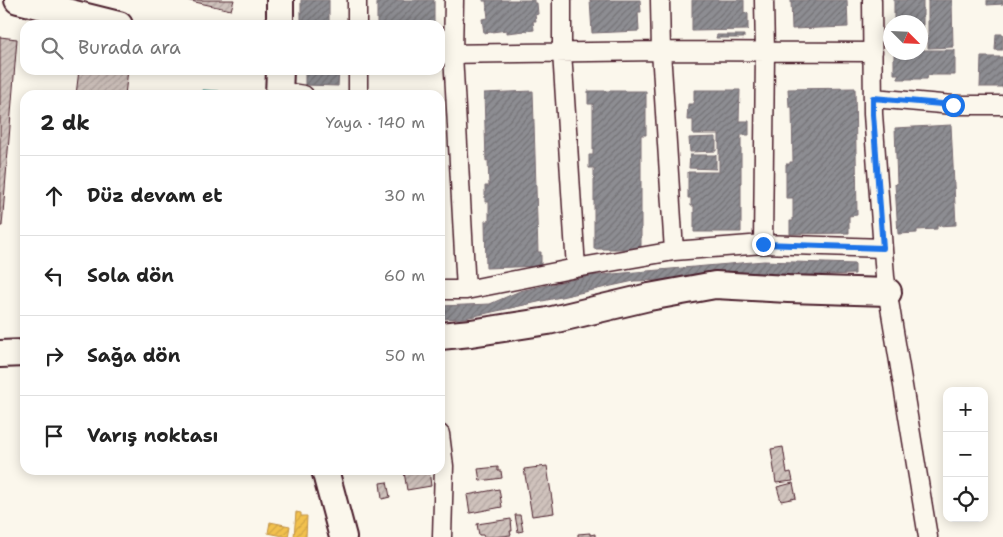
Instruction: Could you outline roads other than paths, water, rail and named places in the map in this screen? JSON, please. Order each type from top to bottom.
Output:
[{"type":"main road","points":[[18,0],[99,20]]},
{"type":"main road","points":[[280,0],[280,20]]},
{"type":"main road","points":[[445,336],[548,322],[649,297],[715,285],[788,290],[888,292]]},
{"type":"main road","points":[[0,354],[20,353]]},
{"type":"main road","points":[[326,475],[342,537]]},
{"type":"street","points":[[357,0],[357,20]]},
{"type":"street","points":[[454,0],[446,54],[466,290]]},
{"type":"street","points":[[562,0],[562,52],[576,268]]},
{"type":"street","points":[[660,0],[661,51],[674,251]]},
{"type":"street","points":[[763,244],[764,0]]},
{"type":"street","points":[[872,0],[873,114],[883,248],[888,292],[928,537]]},
{"type":"street","points":[[446,54],[661,51],[873,52]]},
{"type":"street","points":[[358,75],[358,90]]},
{"type":"street","points":[[873,98],[953,105],[1003,105]]},
{"type":"street","points":[[445,290],[466,290],[674,251],[763,244],[883,248]]},
{"type":"street","points":[[442,537],[444,475]]}]
